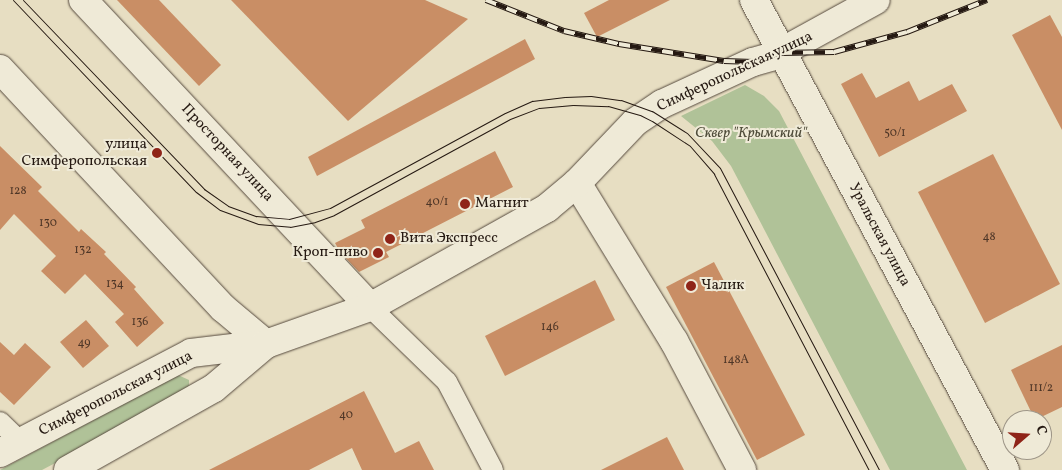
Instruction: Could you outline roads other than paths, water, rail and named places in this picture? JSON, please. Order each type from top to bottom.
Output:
[{"type":"street","name":"Просторная улица","points":[[83,0],[370,307]]},
{"type":"street","name":"Уральская улица","points":[[745,0],[777,54],[1004,470]]},
{"type":"street","name":"Уральская улица","points":[[754,0],[777,54],[993,470]]},
{"type":"street","name":"Симферопольская улица","points":[[10,448],[191,353],[266,344],[370,307],[546,208],[577,183],[635,122],[662,104],[753,62],[777,54],[876,0]]},
{"type":"street","points":[[0,69],[223,308],[266,344]]},
{"type":"street","points":[[577,183],[674,341],[742,470]]},
{"type":"street","points":[[370,307],[447,382],[494,470]]},
{"type":"street","name":"Симферопольская улица","points":[[68,470],[214,388],[266,344]]},
{"type":"street","points":[[0,422],[10,448]]},
{"type":"tram line","points":[[13,0],[196,192],[220,210],[258,224],[290,227],[315,222],[334,215],[510,119],[539,108],[573,105],[608,106],[640,115],[652,121],[690,146],[714,174],[869,470]]},
{"type":"tram line","points":[[23,0],[204,189],[228,206],[256,216],[289,219],[330,208],[505,113],[532,101],[591,96],[621,100],[652,111],[687,133],[720,168],[879,470]]},
{"type":"railway","points":[[486,0],[564,31],[619,44],[724,61],[753,62],[781,53],[834,52],[907,32],[987,0]]},
{"type":"place","name":"улица Симферопольская","points":[[157,153]]},
{"type":"place","name":"Магнит","points":[[465,204]]},
{"type":"place","name":"Вита Экспресс","points":[[390,239]]},
{"type":"place","name":"Кроп-пиво","points":[[378,253]]},
{"type":"place","name":"Чалик","points":[[691,286]]},
{"type":"park label","name":"Сквер \"Крымский\"","points":[[751,134]]}]
